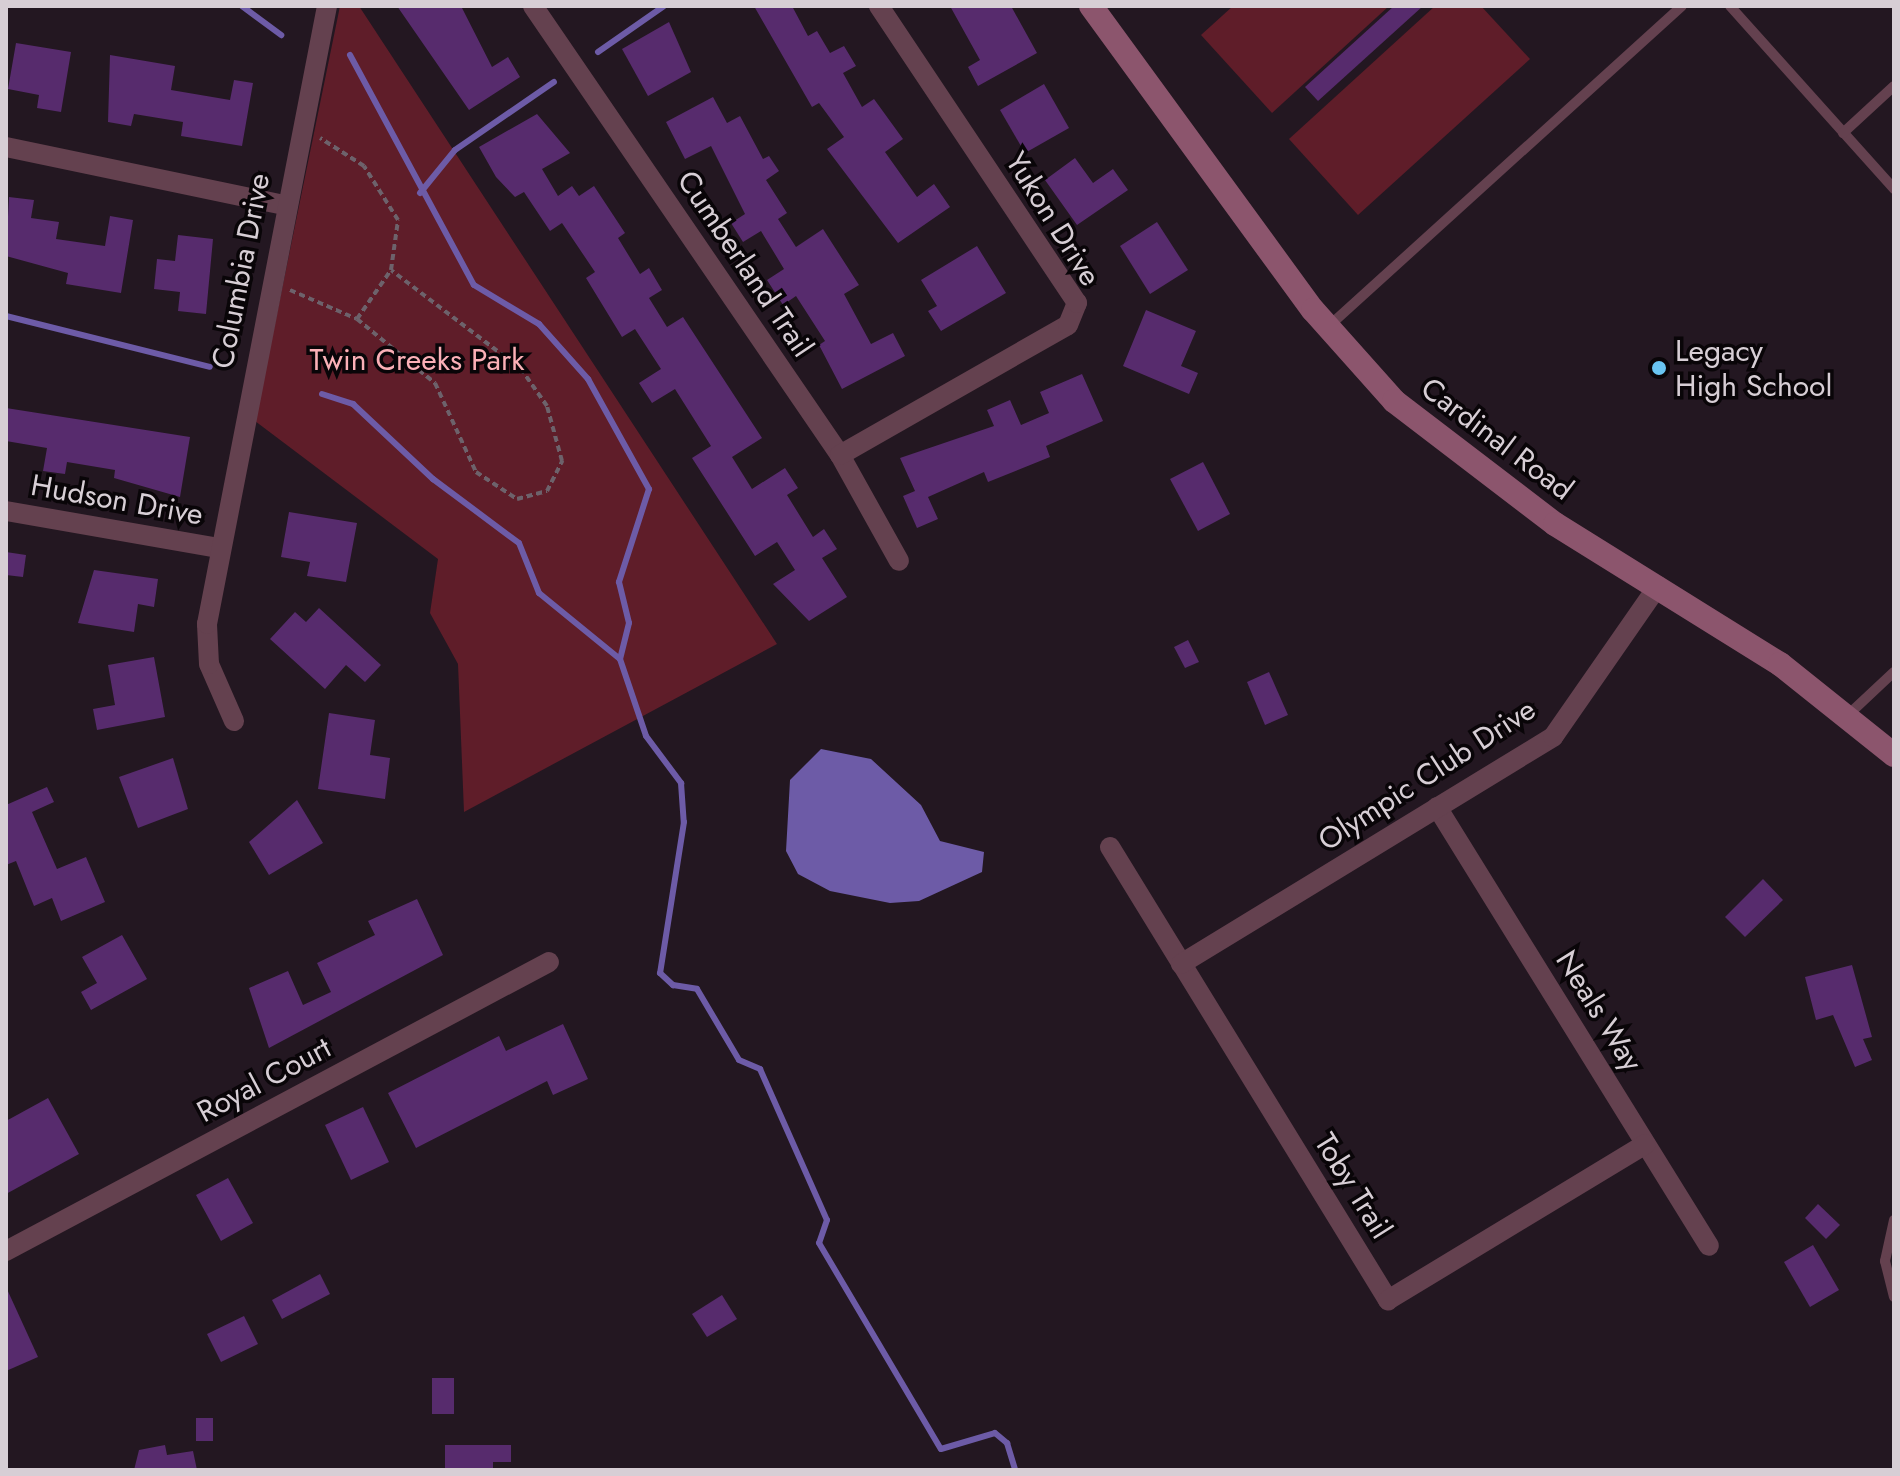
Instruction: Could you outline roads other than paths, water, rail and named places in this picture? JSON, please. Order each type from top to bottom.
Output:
[{"type":"street","name":"Columbia Drive","points":[[234,721],[208,654],[218,548],[284,205],[327,6]]},
{"type":"street","name":"Cumberland Trail","points":[[533,6],[840,455],[899,561]]},
{"type":"street","name":"Yukon Drive","points":[[840,455],[1068,325],[1077,303],[879,6]]},
{"type":"street","name":"Cardinal Road","points":[[1091,6],[1328,327],[1429,434],[1555,524],[1658,586],[1848,715],[1894,755]]},
{"type":"street","points":[[6,147],[284,205]]},
{"type":"street","name":"Hudson Drive","points":[[6,511],[218,548]]},
{"type":"street","name":"Olympic Club Drive","points":[[1181,964],[1553,737],[1658,586]]},
{"type":"street","name":"Neals Way","points":[[1437,807],[1709,1246]]},
{"type":"street","name":"Toby Trail","points":[[1110,847],[1388,1300],[1646,1144]]},
{"type":"street","name":"Royal Court","points":[[6,1251],[549,962]]},
{"type":"lane","points":[[1328,327],[1682,6]]},
{"type":"lane","points":[[1730,6],[1894,189]]},
{"type":"lane","points":[[1843,133],[1894,86]]},
{"type":"lane","points":[[1848,715],[1894,672]]},
{"type":"lane","points":[[1894,1220],[1885,1261],[1894,1297]]},
{"type":"waterway","points":[[242,6],[281,35]]},
{"type":"waterway","points":[[598,52],[664,6]]},
{"type":"waterway","points":[[350,55],[474,285],[539,324],[588,379],[649,489],[619,582],[629,623],[620,659],[646,736],[681,783],[684,822],[660,973],[673,985],[697,989],[739,1060],[760,1069],[827,1220],[819,1243],[941,1449],[995,1433],[1007,1443],[1015,1470]]},
{"type":"waterway","points":[[420,193],[455,150],[554,82]]},
{"type":"waterway","points":[[6,316],[210,367]]},
{"type":"waterway","points":[[322,394],[353,404],[433,479],[519,543],[539,593],[620,659]]},
{"type":"place","name":"Legacy High School","points":[[1659,368]]},
{"type":"park label","name":"Twin Creeks Park","points":[[417,360]]}]
